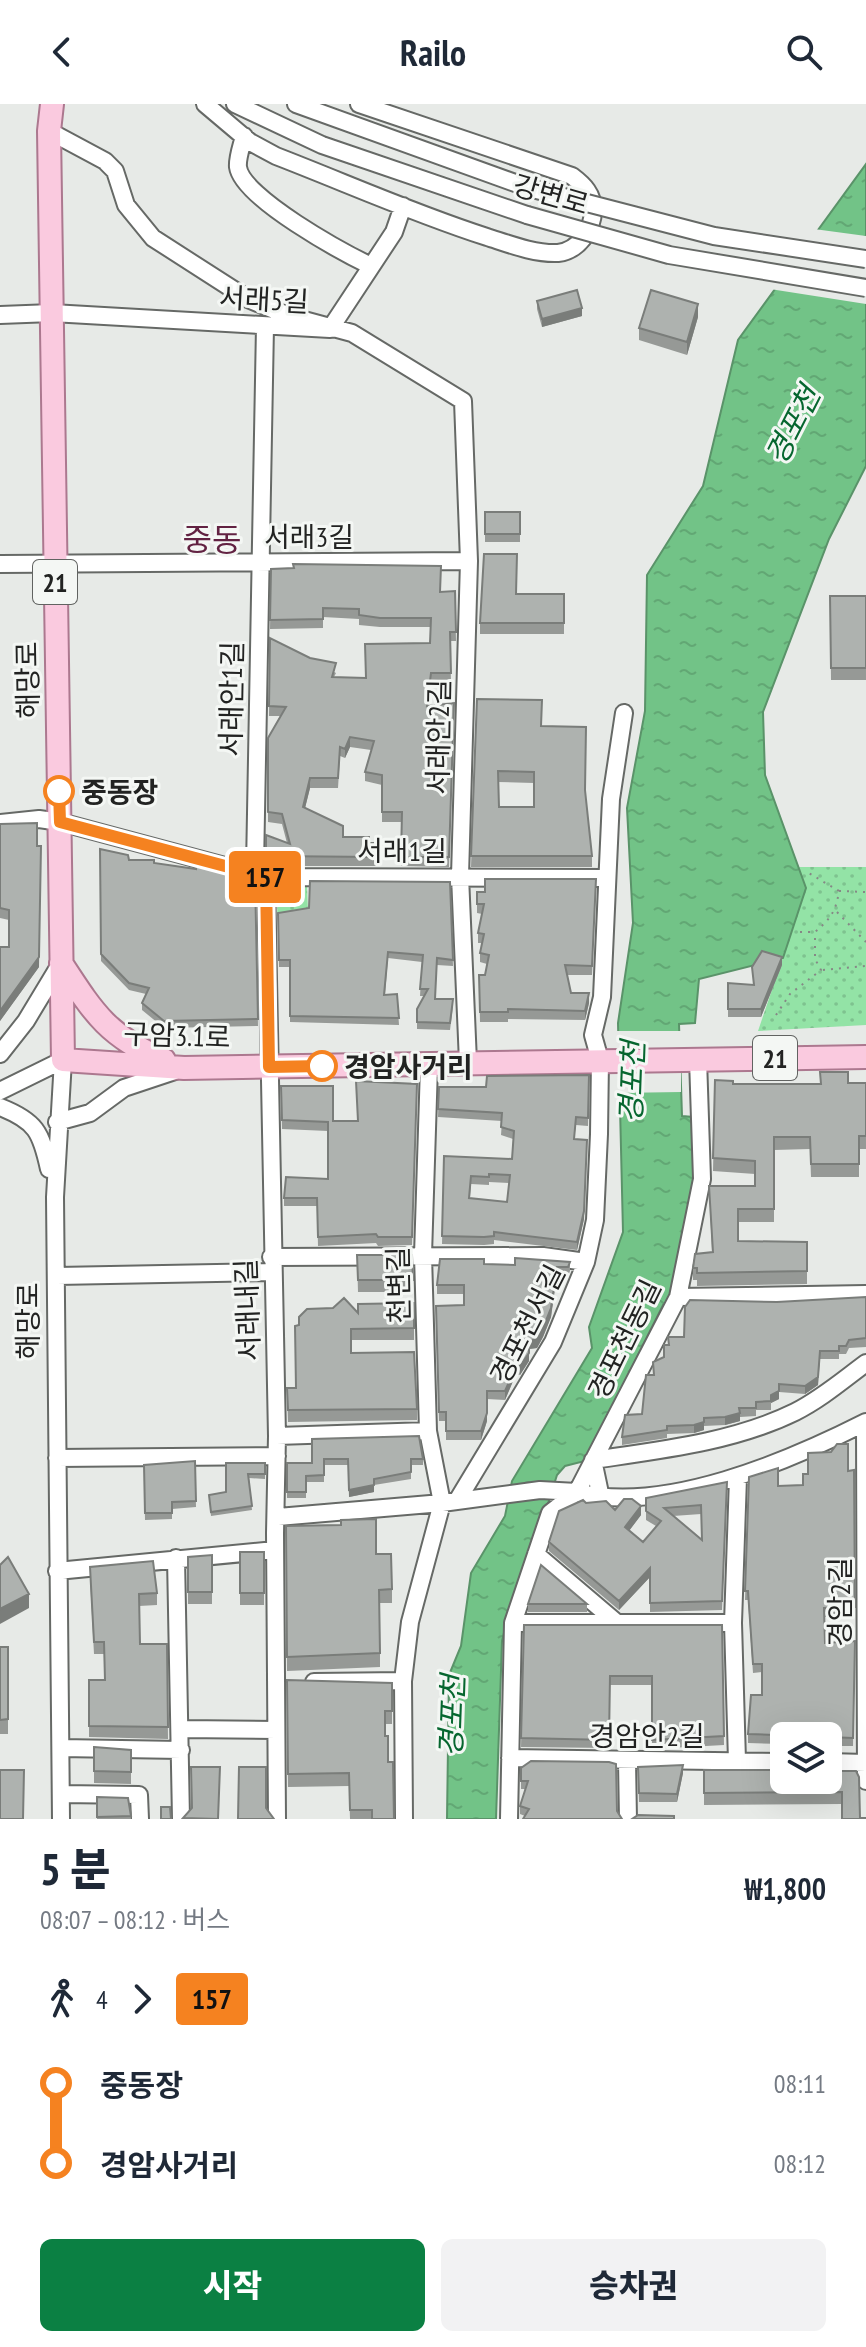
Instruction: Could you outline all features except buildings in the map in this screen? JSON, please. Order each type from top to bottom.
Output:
[{"type":"main road","name":"해망로","points":[[52,104],[49,131],[63,1060]]},
{"type":"main road","points":[[61,963],[99,1020],[139,1049],[184,1068]]},
{"type":"main road","name":"21","points":[[604,1060],[866,1057]]},
{"type":"main road","name":"구암3.1로","points":[[63,1060],[184,1068],[429,1066],[468,1062],[604,1060]]},
{"type":"street","points":[[205,104],[244,136],[276,156],[463,229],[541,252],[560,253],[582,241],[593,216],[593,201],[585,186],[572,176],[359,104]]},
{"type":"street","name":"강변로","points":[[235,104],[322,145],[527,215],[669,255],[866,288]]},
{"type":"street","name":"강변로","points":[[296,104],[529,188],[714,236],[866,259]]},
{"type":"street","points":[[49,131],[105,161],[115,171],[126,205],[153,238],[248,299],[330,329]]},
{"type":"street","points":[[244,136],[237,166],[242,177],[291,221],[330,247],[371,266]]},
{"type":"street","name":"서래5길","points":[[0,315],[52,313],[330,329],[394,232],[403,206]]},
{"type":"street","name":"서래안1길","points":[[265,326],[258,563],[255,867],[266,877],[269,1067]]},
{"type":"street","name":"서래안2길","points":[[330,329],[352,333],[459,396],[466,413],[469,561],[460,876],[468,1062]]},
{"type":"street","name":"서래3길","points":[[0,564],[469,561]]},
{"type":"street","points":[[604,1060],[593,1035],[602,997],[611,799],[624,713]]},
{"type":"street","points":[[0,823],[39,819],[60,822]]},
{"type":"street","name":"서래1길","points":[[60,822],[266,877],[607,878]]},
{"type":"street","points":[[0,1054],[26,1021],[61,963]]},
{"type":"street","name":"경포천동길","points":[[509,1819],[513,1623],[550,1513],[577,1492],[678,1297],[702,1179],[691,1059]]},
{"type":"street","name":"구암3.1로","points":[[0,1091],[63,1060]]},
{"type":"street","name":"해망로","points":[[61,1819],[55,1197],[63,1060]]},
{"type":"street","name":"경포천서길","points":[[449,1502],[553,1342],[586,1262],[595,1220],[604,1060]]},
{"type":"street","name":"천변길","points":[[429,1066],[423,1255],[428,1431],[449,1502]]},
{"type":"street","name":"서래내길","points":[[269,1067],[278,1517],[275,1550],[277,1819]]},
{"type":"street","points":[[57,1122],[90,1113],[124,1088],[184,1068]]},
{"type":"street","points":[[0,1107],[26,1117],[43,1140],[55,1197]]},
{"type":"street","points":[[57,1276],[423,1255],[543,1256],[586,1262]]},
{"type":"street","points":[[678,1297],[866,1294]]},
{"type":"street","points":[[601,1498],[593,1460],[670,1448],[764,1424],[828,1393],[866,1363]]},
{"type":"street","points":[[278,1517],[449,1502],[540,1490],[577,1492],[601,1498],[635,1497],[738,1478],[865,1422]]},
{"type":"street","name":"경암2길","points":[[865,1422],[866,1781]]},
{"type":"street","points":[[277,1436],[428,1431]]},
{"type":"street","points":[[57,1458],[277,1456]]},
{"type":"street","points":[[737,1761],[733,1623],[738,1478]]},
{"type":"street","points":[[404,1819],[403,1681],[410,1622],[449,1502]]},
{"type":"street","points":[[57,1571],[275,1550]]},
{"type":"street","points":[[536,1554],[616,1622]]},
{"type":"street","points":[[176,1558],[182,1729],[181,1819]]},
{"type":"street","points":[[513,1623],[733,1623]]},
{"type":"street","points":[[277,1682],[403,1681]]},
{"type":"street","points":[[182,1729],[276,1730]]},
{"type":"street","points":[[61,1748],[181,1750]]},
{"type":"street","name":"경암안2길","points":[[510,1758],[770,1762]]},
{"type":"street","points":[[627,1762],[628,1819]]},
{"type":"street","points":[[842,1762],[866,1763]]},
{"type":"street","points":[[61,1794],[139,1795],[140,1819]]},
{"type":"path","points":[[807,872],[839,891],[866,892]]},
{"type":"path","points":[[800,932],[815,932],[836,912],[839,891]]},
{"type":"path","points":[[836,912],[866,942]]},
{"type":"path","points":[[815,932],[815,959],[821,970]]},
{"type":"path","points":[[776,1015],[790,994],[821,970],[866,966]]},
{"type":"shaded area","points":[[793,867],[866,867],[866,1025],[758,1031],[803,898]]},
{"type":"shaded area","points":[[290,883],[307,884],[308,913],[277,916],[278,893]]},
{"type":"water","name":"경포천","points":[[866,164],[866,466],[829,539],[763,712],[765,775],[806,888],[783,958],[699,979],[695,1023],[679,1024],[682,1116],[693,1117],[699,1176],[669,1308],[663,1305],[585,1461],[565,1466],[557,1475],[523,1583],[511,1604],[502,1641],[496,1819],[447,1819],[449,1675],[461,1646],[471,1573],[505,1516],[512,1481],[592,1348],[589,1327],[623,1232],[618,1023],[633,923],[627,808],[645,711],[647,575],[703,486],[738,340]]},
{"type":"pier","points":[[814,229],[866,236],[866,304],[770,289]]},
{"type":"pier","points":[[615,1031],[681,1031],[681,1092],[616,1093]]},
{"type":"bus line","name":"157","points":[[59,791],[60,822],[266,877],[269,1067],[322,1066]]},
{"type":"place","name":"중동장","points":[[59,791]]},
{"type":"place","name":"경암사거리","points":[[322,1066]]},
{"type":"district","name":"중동","points":[[212,539]]}]
